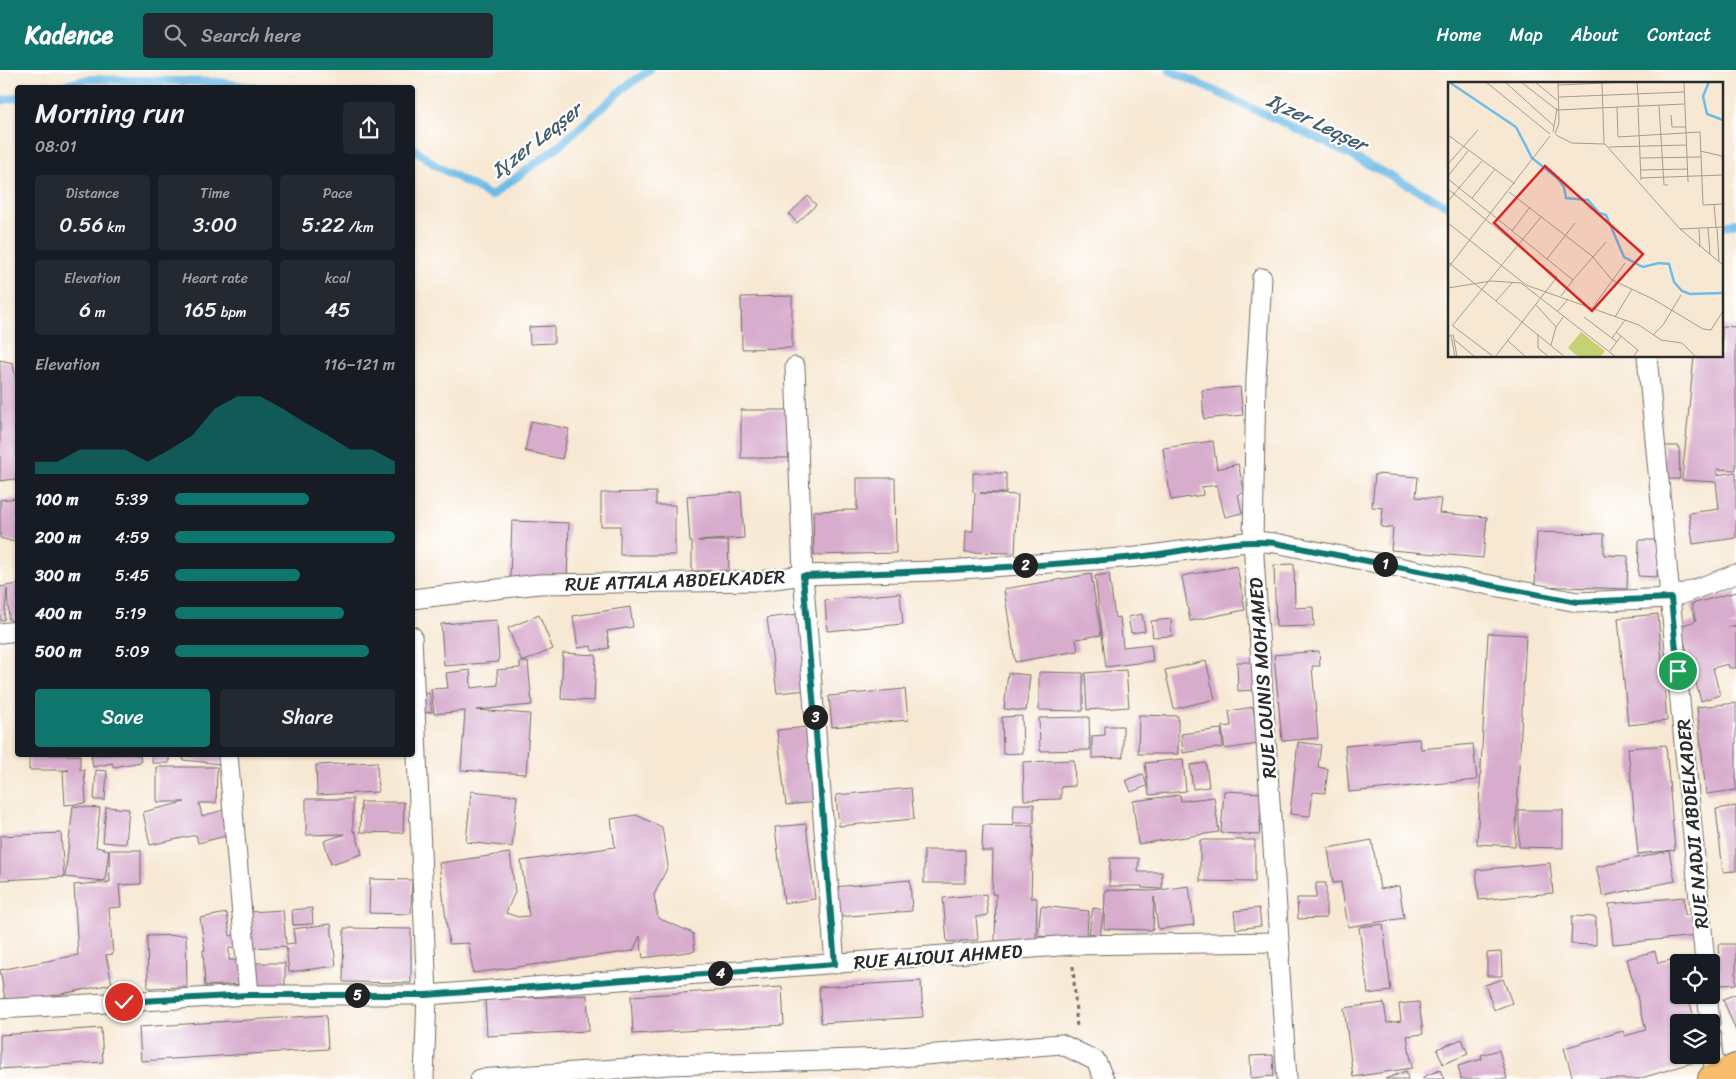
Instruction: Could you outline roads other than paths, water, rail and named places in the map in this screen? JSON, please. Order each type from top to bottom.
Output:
[{"type":"street","name":"RUE LOUNIS MOHAMED","points":[[1262,278],[1256,378],[1253,540],[1288,1079]]},
{"type":"street","name":"RUE NADJI ABDELKADER","points":[[1647,358],[1703,954]]},
{"type":"street","points":[[795,367],[803,576],[835,964]]},
{"type":"street","name":"RUE ATTALA ABDELKADER","points":[[415,599],[539,584],[760,581],[803,576],[933,571],[1137,557],[1253,540],[1294,546],[1577,602],[1671,598],[1736,574]]},
{"type":"street","points":[[0,632],[15,630]]},
{"type":"street","points":[[415,713],[426,995],[424,1079]]},
{"type":"street","points":[[228,757],[248,995]]},
{"type":"street","name":"RUE ALIOUI AHMED","points":[[0,1009],[248,995],[426,995],[1072,946],[1278,942],[1288,1079]]},
{"type":"street","points":[[480,1079],[669,1066],[887,1058],[1061,1044],[1096,1062],[1104,1079]]},
{"type":"waterway","name":"Iɣzer Leqṣer","points":[[415,149],[435,165],[491,196],[559,146],[625,87],[650,70]]},
{"type":"waterway","name":"Iɣzer Leqṣer","points":[[1169,70],[1323,141],[1448,206]]},
{"type":"waterway","name":"Iɣzer Leqṣer","points":[[64,85],[87,79],[219,82],[237,85]]},
{"type":"waterway","name":"Iɣzer Leqṣer","points":[[0,101],[15,98]]},
{"type":"waterway","name":"Iɣzer Leqṣer","points":[[1724,226],[1736,223]]}]
